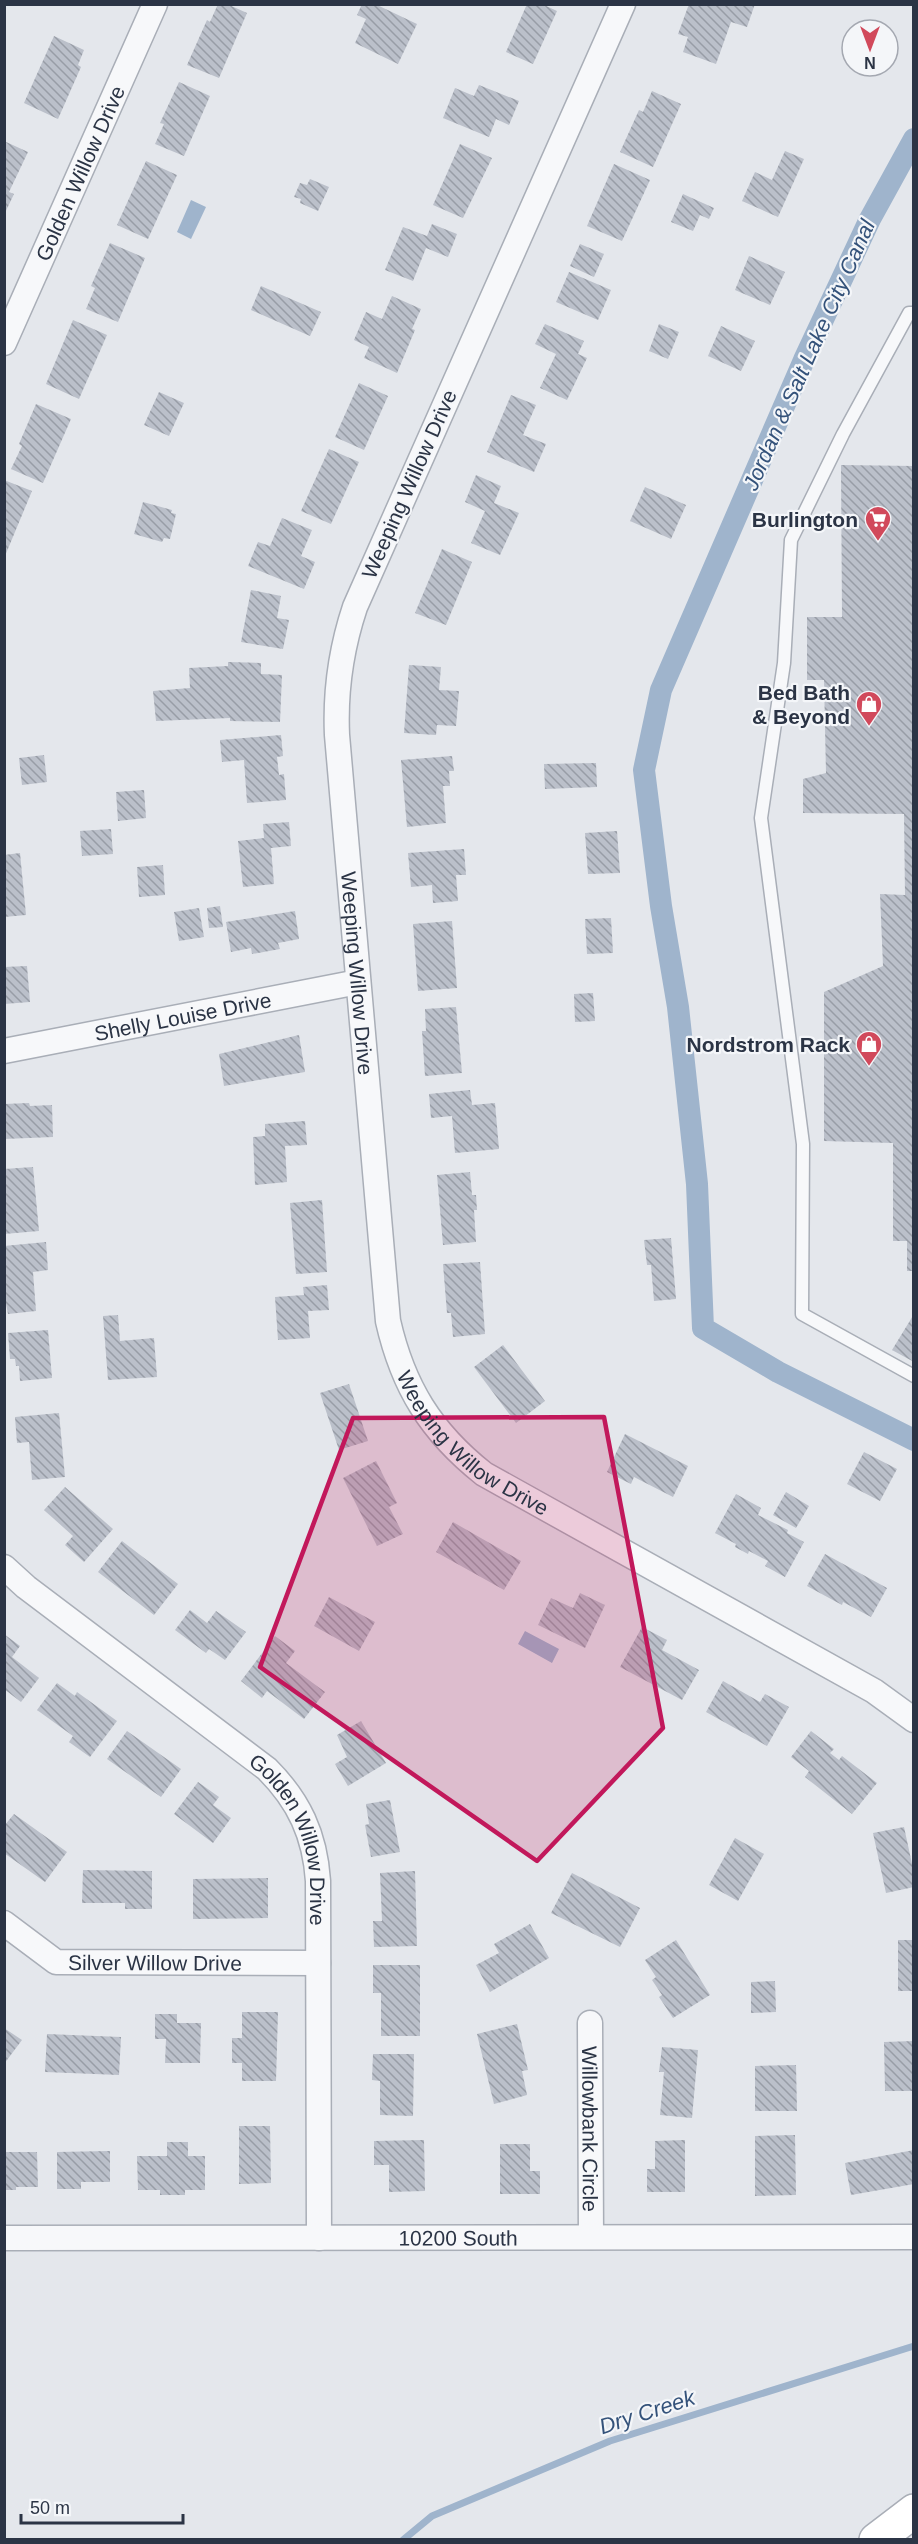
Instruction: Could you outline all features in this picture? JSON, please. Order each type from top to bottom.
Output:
[{"type":"street","name":"Golden Willow Drive","points":[[4,343],[155,4]]},
{"type":"street","name":"Weeping Willow Drive","points":[[623,4],[355,607],[348,627],[339,670],[336,713],[388,1321],[403,1372],[428,1419],[464,1458],[507,1489],[874,1691],[914,1720]]},
{"type":"street","name":"Shelly Louise Drive","points":[[4,1051],[358,982]]},
{"type":"street","name":"Golden Willow Drive","points":[[4,1567],[26,1587],[267,1769],[282,1783],[305,1819],[316,1860],[319,2238]]},
{"type":"street","name":"Silver Willow Drive","points":[[4,1923],[56,1962],[318,1963]]},
{"type":"street","name":"Willowbank Circle","points":[[590,2023],[591,2237]]},
{"type":"street","name":"10200 South","points":[[4,2238],[914,2237]]},
{"type":"street","points":[[876,2540],[914,2511]]},
{"type":"lane","points":[[914,313],[909,313],[849,424],[791,540],[784,663],[761,818],[803,1144],[802,1314],[914,1376]]},
{"type":"highlighted area","points":[[604,1417],[663,1728],[537,1861],[260,1667],[353,1418]]},
{"type":"water","points":[[191,200],[206,207],[191,239],[177,232]]},
{"type":"water","points":[[525,1631],[559,1649],[552,1663],[518,1644]]},
{"type":"building","points":[[218,4],[227,4],[247,13],[219,78],[187,65],[207,20],[210,22]]},
{"type":"building","points":[[362,4],[375,4],[417,24],[398,64],[355,43],[366,19],[357,15]]},
{"type":"building","points":[[527,4],[542,4],[557,11],[533,64],[506,52]]},
{"type":"building","points":[[689,4],[755,4],[747,27],[731,22],[716,64],[683,52],[688,37],[678,34]]},
{"type":"building","points":[[54,36],[84,50],[78,65],[81,67],[58,119],[24,103]]},
{"type":"building","points":[[179,82],[210,96],[184,156],[155,144],[164,124],[160,123]]},
{"type":"building","points":[[479,85],[519,101],[509,125],[496,119],[489,137],[443,118],[455,88],[474,96]]},
{"type":"building","points":[[652,91],[681,104],[653,167],[620,152],[639,110],[643,112]]},
{"type":"building","points":[[4,141],[28,152],[9,192],[14,194],[4,215]]},
{"type":"building","points":[[460,144],[492,158],[463,218],[433,205]]},
{"type":"building","points":[[785,151],[804,159],[778,217],[742,201],[755,172],[772,180]]},
{"type":"building","points":[[146,161],[177,175],[148,239],[117,225]]},
{"type":"building","points":[[614,164],[650,180],[622,241],[587,226]]},
{"type":"building","points":[[310,179],[329,187],[318,211],[300,203],[301,199],[294,197],[300,183],[307,185]]},
{"type":"building","points":[[683,194],[714,208],[709,219],[700,215],[693,231],[671,222]]},
{"type":"building","points":[[432,224],[457,234],[448,257],[426,248],[413,281],[385,270],[403,227],[427,236]]},
{"type":"building","points":[[110,243],[145,258],[118,322],[86,309],[95,288],[91,286]]},
{"type":"building","points":[[580,244],[604,254],[594,277],[570,266]]},
{"type":"building","points":[[749,256],[785,272],[770,305],[735,290]]},
{"type":"building","points":[[569,272],[611,290],[598,320],[556,302]]},
{"type":"building","points":[[261,286],[321,312],[310,336],[251,310]]},
{"type":"building","points":[[392,296],[421,309],[397,373],[364,358],[369,347],[354,340],[366,312],[382,319]]},
{"type":"building","points":[[73,320],[107,335],[79,399],[46,384]]},
{"type":"building","points":[[545,324],[584,341],[578,354],[587,358],[567,400],[540,388],[556,354],[535,344]]},
{"type":"building","points":[[659,324],[679,332],[668,359],[649,351]]},
{"type":"building","points":[[721,326],[755,341],[741,371],[708,356]]},
{"type":"building","points":[[359,383],[388,396],[364,450],[335,437]]},
{"type":"building","points":[[159,392],[184,403],[169,436],[144,425]]},
{"type":"building","points":[[511,395],[536,405],[523,435],[546,444],[534,472],[487,452]]},
{"type":"building","points":[[36,404],[71,419],[43,483],[11,469],[22,446],[19,444]]},
{"type":"building","points":[[329,449],[359,462],[331,524],[301,511]]},
{"type":"building","points":[[841,465],[914,466],[914,1271],[907,1271],[907,1241],[893,1241],[893,1143],[824,1141],[824,992],[883,966],[880,894],[905,895],[904,814],[803,813],[803,779],[826,773],[824,680],[807,680],[807,617],[842,617]]},
{"type":"building","points":[[476,475],[501,486],[494,503],[519,513],[500,555],[471,543],[485,511],[465,502]]},
{"type":"building","points":[[4,480],[32,491],[5,556],[4,556]]},
{"type":"building","points":[[645,487],[686,505],[671,539],[630,521]]},
{"type":"building","points":[[143,502],[172,510],[171,513],[176,514],[170,539],[164,538],[162,542],[134,534]]},
{"type":"building","points":[[282,518],[312,530],[301,556],[315,562],[304,589],[248,566],[258,542],[270,546]]},
{"type":"building","points":[[442,549],[472,562],[446,625],[415,613]]},
{"type":"building","points":[[251,590],[281,596],[277,618],[289,620],[283,649],[241,642]]},
{"type":"building","points":[[228,662],[261,663],[261,674],[282,675],[280,722],[230,721],[230,718],[156,721],[153,691],[190,688],[189,668],[228,666]]},
{"type":"building","points":[[409,665],[441,667],[439,690],[459,691],[456,726],[437,725],[436,735],[404,733]]},
{"type":"building","points":[[281,735],[283,756],[277,757],[279,775],[284,774],[286,800],[247,803],[244,760],[222,762],[220,740]]},
{"type":"building","points":[[44,755],[47,782],[22,785],[19,758]]},
{"type":"building","points":[[452,756],[454,771],[449,771],[450,786],[443,786],[446,823],[407,827],[401,760]]},
{"type":"building","points":[[596,763],[597,787],[545,789],[544,764]]},
{"type":"building","points":[[144,790],[146,818],[118,821],[116,792]]},
{"type":"building","points":[[289,822],[291,846],[271,848],[274,884],[243,887],[238,841],[264,838],[263,824]]},
{"type":"building","points":[[111,829],[113,854],[82,856],[80,831]]},
{"type":"building","points":[[617,831],[620,873],[588,874],[585,833]]},
{"type":"building","points":[[464,849],[466,875],[456,875],[458,901],[433,903],[432,885],[411,887],[408,853]]},
{"type":"building","points":[[20,853],[26,915],[4,917],[4,855]]},
{"type":"building","points":[[163,865],[165,895],[139,897],[137,867]]},
{"type":"building","points":[[220,906],[223,927],[209,928],[207,908]]},
{"type":"building","points":[[199,908],[204,937],[179,941],[174,912]]},
{"type":"building","points":[[295,911],[299,939],[278,943],[280,949],[252,954],[251,948],[231,952],[226,922]]},
{"type":"building","points":[[611,918],[613,953],[587,954],[585,919]]},
{"type":"building","points":[[452,921],[457,988],[418,991],[413,924]]},
{"type":"building","points":[[27,966],[30,1002],[4,1004],[4,967]]},
{"type":"building","points":[[593,993],[595,1021],[575,1022],[574,994]]},
{"type":"building","points":[[456,1007],[462,1073],[425,1076],[422,1031],[426,1031],[425,1009]]},
{"type":"building","points":[[299,1035],[305,1072],[224,1086],[219,1054]]},
{"type":"building","points":[[470,1090],[472,1105],[495,1103],[499,1149],[455,1153],[452,1116],[431,1118],[429,1094]]},
{"type":"building","points":[[29,1103],[30,1106],[52,1105],[53,1137],[4,1139],[4,1104]]},
{"type":"building","points":[[305,1121],[307,1145],[285,1146],[287,1182],[255,1185],[253,1137],[265,1136],[265,1124]]},
{"type":"building","points":[[33,1167],[39,1231],[4,1234],[4,1169]]},
{"type":"building","points":[[470,1172],[472,1195],[476,1195],[477,1210],[474,1210],[476,1242],[443,1245],[437,1175]]},
{"type":"building","points":[[322,1200],[327,1272],[296,1274],[290,1203]]},
{"type":"building","points":[[671,1238],[676,1299],[654,1301],[651,1265],[647,1265],[644,1240]]},
{"type":"building","points":[[46,1242],[48,1270],[33,1272],[36,1311],[8,1314],[4,1294],[4,1246]]},
{"type":"building","points":[[480,1262],[485,1334],[453,1337],[451,1313],[447,1313],[443,1264]]},
{"type":"building","points":[[327,1285],[329,1310],[308,1311],[310,1338],[278,1340],[275,1297],[304,1295],[303,1287]]},
{"type":"building","points":[[914,1314],[914,1362],[892,1350]]},
{"type":"building","points":[[118,1315],[120,1341],[154,1338],[157,1377],[108,1380],[103,1316]]},
{"type":"building","points":[[48,1330],[52,1378],[20,1381],[19,1366],[16,1366],[15,1359],[10,1359],[8,1333]]},
{"type":"building","points":[[503,1345],[545,1401],[516,1423],[474,1367]]},
{"type":"building","points":[[349,1384],[368,1441],[339,1450],[320,1393]]},
{"type":"building","points":[[59,1413],[65,1477],[32,1480],[29,1442],[17,1443],[15,1417]]},
{"type":"building","points":[[625,1434],[688,1466],[673,1497],[634,1477],[631,1484],[607,1472]]},
{"type":"building","points":[[864,1452],[897,1469],[880,1501],[847,1484]]},
{"type":"building","points":[[376,1461],[397,1503],[389,1507],[403,1534],[377,1546],[343,1478]]},
{"type":"building","points":[[65,1487],[113,1529],[84,1562],[65,1545],[73,1536],[44,1510]]},
{"type":"building","points":[[786,1492],[809,1506],[796,1528],[773,1515]]},
{"type":"building","points":[[736,1494],[761,1508],[758,1515],[788,1530],[787,1533],[804,1542],[785,1577],[765,1566],[768,1561],[749,1551],[748,1554],[735,1547],[736,1544],[715,1533]]},
{"type":"building","points":[[453,1522],[521,1561],[504,1590],[436,1552]]},
{"type":"building","points":[[122,1541],[178,1584],[154,1615],[98,1572]]},
{"type":"building","points":[[825,1554],[887,1588],[871,1617],[843,1602],[842,1605],[807,1586]]},
{"type":"building","points":[[580,1593],[605,1605],[585,1648],[538,1625],[551,1598],[573,1608]]},
{"type":"building","points":[[329,1597],[375,1622],[359,1651],[314,1626]]},
{"type":"building","points":[[190,1610],[207,1623],[216,1611],[246,1632],[225,1660],[209,1649],[206,1653],[175,1630]]},
{"type":"building","points":[[642,1627],[667,1640],[662,1650],[699,1670],[682,1700],[620,1667]]},
{"type":"building","points":[[4,1634],[20,1646],[12,1657],[39,1678],[21,1702],[4,1689]]},
{"type":"building","points":[[275,1636],[295,1651],[286,1663],[325,1692],[304,1719],[267,1691],[262,1698],[241,1681]]},
{"type":"building","points":[[723,1681],[760,1702],[765,1694],[789,1707],[767,1746],[706,1712]]},
{"type":"building","points":[[57,1683],[75,1696],[77,1692],[117,1721],[90,1757],[69,1742],[73,1736],[37,1710]]},
{"type":"building","points":[[361,1721],[386,1763],[348,1786],[335,1764],[347,1757],[337,1735]]},
{"type":"building","points":[[127,1731],[181,1769],[161,1797],[107,1759]]},
{"type":"building","points":[[811,1731],[834,1749],[830,1753],[839,1760],[842,1756],[877,1783],[852,1814],[805,1777],[809,1771],[791,1757]]},
{"type":"building","points":[[198,1782],[219,1797],[213,1805],[231,1818],[213,1843],[174,1814]]},
{"type":"building","points":[[390,1800],[400,1852],[371,1857],[365,1825],[369,1824],[366,1804]]},
{"type":"building","points":[[14,1814],[67,1852],[45,1882],[4,1853],[4,1826]]},
{"type":"building","points":[[904,1827],[914,1873],[914,1887],[886,1893],[873,1833]]},
{"type":"building","points":[[735,1838],[764,1854],[738,1901],[709,1885]]},
{"type":"building","points":[[83,1870],[152,1871],[152,1909],[125,1909],[125,1903],[82,1903]]},
{"type":"building","points":[[415,1871],[417,1946],[374,1947],[373,1921],[382,1921],[380,1873]]},
{"type":"building","points":[[572,1873],[640,1908],[620,1947],[551,1913]]},
{"type":"building","points":[[268,1878],[268,1918],[193,1919],[193,1879]]},
{"type":"building","points":[[530,1924],[549,1958],[490,1992],[476,1965],[499,1953],[494,1944]]},
{"type":"building","points":[[676,1940],[710,1995],[673,2018],[659,1997],[662,1995],[652,1980],[656,1977],[645,1960]]},
{"type":"building","points":[[898,1940],[914,1940],[914,1991],[898,1991]]},
{"type":"building","points":[[373,1965],[420,1965],[420,2036],[381,2036],[381,1993],[373,1993]]},
{"type":"building","points":[[775,1981],[776,2012],[751,2013],[751,1982]]},
{"type":"building","points":[[242,2012],[278,2012],[276,2081],[242,2081],[242,2063],[232,2063],[232,2038],[242,2038]]},
{"type":"building","points":[[155,2014],[177,2014],[177,2023],[201,2023],[200,2063],[165,2063],[166,2039],[155,2039]]},
{"type":"building","points":[[517,2024],[528,2070],[522,2071],[527,2095],[494,2104],[477,2034]]},
{"type":"building","points":[[4,2028],[22,2040],[4,2064]]},
{"type":"building","points":[[47,2034],[121,2037],[119,2075],[45,2072]]},
{"type":"building","points":[[914,2041],[914,2091],[885,2091],[884,2042]]},
{"type":"building","points":[[662,2047],[698,2050],[692,2118],[660,2115],[664,2072],[659,2072]]},
{"type":"building","points":[[373,2054],[414,2054],[413,2116],[380,2115],[380,2081],[372,2080]]},
{"type":"building","points":[[796,2065],[797,2111],[755,2111],[755,2066]]},
{"type":"building","points":[[239,2126],[270,2126],[271,2183],[239,2184]]},
{"type":"building","points":[[795,2135],[796,2195],[755,2196],[755,2136]]},
{"type":"building","points":[[424,2140],[425,2191],[389,2192],[389,2165],[374,2165],[374,2141]]},
{"type":"building","points":[[685,2140],[685,2192],[647,2192],[647,2169],[655,2169],[655,2141]]},
{"type":"building","points":[[167,2142],[188,2142],[188,2156],[205,2156],[205,2190],[185,2190],[185,2195],[160,2195],[160,2190],[138,2190],[137,2156],[167,2156]]},
{"type":"building","points":[[500,2144],[530,2144],[530,2171],[540,2171],[540,2194],[500,2194]]},
{"type":"building","points":[[914,2150],[914,2184],[851,2195],[845,2163]]},
{"type":"building","points":[[110,2151],[110,2182],[81,2182],[81,2189],[57,2189],[57,2152]]},
{"type":"building","points":[[4,2152],[37,2152],[38,2187],[16,2187],[16,2190],[4,2190]]},
{"type":"waterway","name":"Jordan & Salt Lake City Canal","points":[[914,139],[870,219],[804,360],[661,690],[644,770],[661,906],[678,1007],[697,1184],[703,1328],[778,1372],[914,1440]]},
{"type":"waterway","name":"Dry Creek","points":[[403,2540],[432,2516],[610,2441],[914,2346]]},
{"type":"place","name":"Burlington","points":[[878,542]]},
{"type":"place","name":"Bed Bath & Beyond","points":[[869,727]]},
{"type":"place","name":"Nordstrom Rack","points":[[869,1067]]}]
